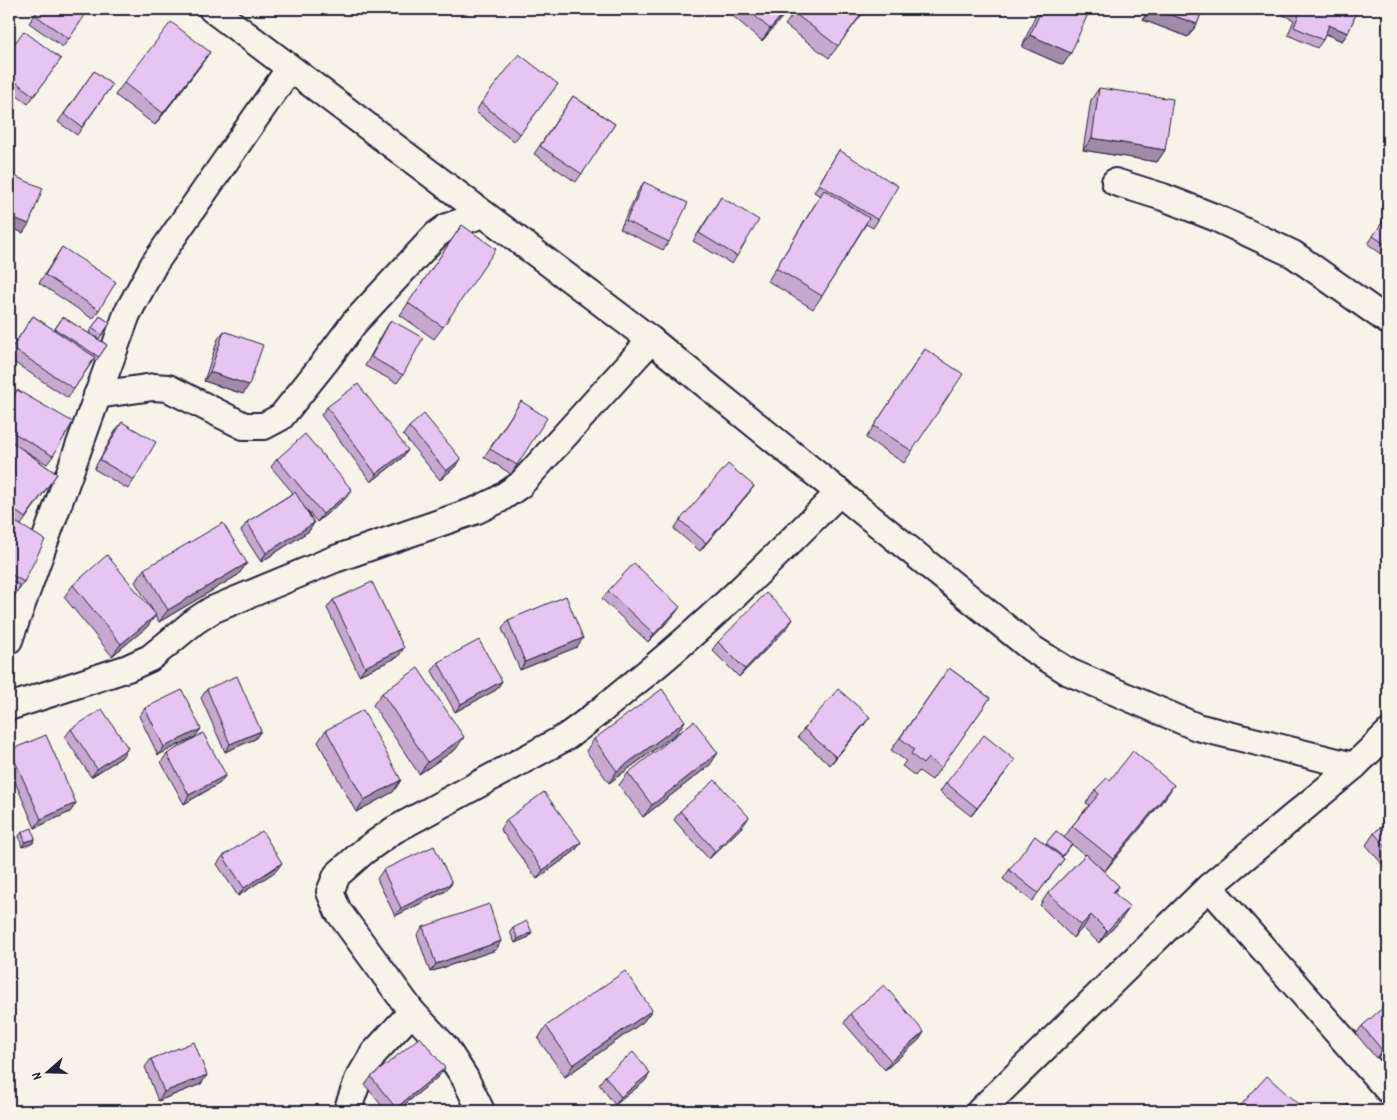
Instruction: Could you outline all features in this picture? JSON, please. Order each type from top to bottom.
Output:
[{"type":"street","points":[[212,9],[651,340],[1031,648],[1069,672],[1197,728],[1354,766]]},
{"type":"street","points":[[9,640],[127,314],[154,264],[290,68]]},
{"type":"street","points":[[1115,182],[1163,197],[1214,217],[1293,254],[1388,321]]},
{"type":"street","points":[[97,395],[152,387],[168,388],[244,426],[264,426],[281,417],[354,323],[436,235],[447,227],[482,214]]},
{"type":"street","points":[[9,707],[128,668],[150,658],[195,621],[212,610],[335,559],[477,510],[498,500],[520,484],[651,340]]},
{"type":"street","points":[[481,1111],[465,1078],[445,1047],[412,1012],[338,912],[330,892],[337,875],[363,852],[394,830],[558,741],[587,722],[660,663],[751,582],[840,492]]},
{"type":"street","points":[[980,1111],[1210,888],[1354,766],[1388,733]]},
{"type":"street","points":[[1210,888],[1388,1090]]},
{"type":"street","points":[[347,1111],[358,1080],[374,1053],[412,1012]]},
{"type":"building","points":[[39,9],[89,9],[69,39],[35,15]]},
{"type":"building","points":[[747,9],[787,9],[770,29]]},
{"type":"building","points":[[797,9],[865,9],[838,46],[794,13]]},
{"type":"building","points":[[1042,9],[1090,9],[1071,53],[1030,35]]},
{"type":"building","points":[[1155,9],[1203,9],[1197,24]]},
{"type":"building","points":[[1294,9],[1358,9],[1348,33],[1329,25],[1323,40],[1294,27],[1300,12]]},
{"type":"building","points":[[171,22],[210,52],[163,113],[124,83]]},
{"type":"building","points":[[24,31],[61,59],[34,96],[9,77],[9,51]]},
{"type":"building","points":[[519,54],[558,84],[520,134],[481,103]]},
{"type":"building","points":[[94,71],[112,85],[82,127],[64,114]]},
{"type":"building","points":[[1099,88],[1173,99],[1165,150],[1092,138]]},
{"type":"building","points":[[573,96],[615,124],[582,174],[540,146]]},
{"type":"building","points":[[839,150],[898,186],[878,220],[819,184]]},
{"type":"building","points":[[9,174],[43,188],[29,224],[9,216]]},
{"type":"building","points":[[644,182],[688,203],[669,242],[626,221]]},
{"type":"building","points":[[824,190],[869,218],[822,296],[776,268]]},
{"type":"building","points":[[721,197],[759,220],[737,256],[699,233]]},
{"type":"building","points":[[1388,214],[1388,246],[1373,236]]},
{"type":"building","points":[[462,225],[496,249],[443,327],[408,303]]},
{"type":"building","points":[[62,247],[116,282],[99,310],[45,275]]},
{"type":"building","points":[[33,316],[95,357],[74,389],[12,348]]},
{"type":"building","points":[[100,316],[110,323],[102,335],[92,328]]},
{"type":"building","points":[[63,317],[107,345],[99,357],[55,329]]},
{"type":"building","points":[[391,320],[423,338],[403,375],[371,357]]},
{"type":"building","points":[[224,331],[263,345],[249,385],[210,372]]},
{"type":"building","points":[[925,349],[963,374],[912,451],[874,426]]},
{"type":"building","points":[[358,384],[408,450],[376,474],[327,407]]},
{"type":"building","points":[[17,390],[73,422],[53,456],[9,430],[9,404]]},
{"type":"building","points":[[521,401],[547,418],[517,465],[490,449]]},
{"type":"building","points":[[424,414],[461,459],[446,471],[409,427]]},
{"type":"building","points":[[122,422],[156,442],[134,480],[100,460]]},
{"type":"building","points":[[305,434],[352,490],[323,514],[277,459]]},
{"type":"building","points":[[12,442],[57,474],[25,518],[9,506],[9,448]]},
{"type":"building","points":[[728,464],[754,486],[706,543],[680,520]]},
{"type":"building","points":[[295,492],[314,523],[266,553],[247,522]]},
{"type":"building","points":[[9,518],[45,540],[24,582],[9,573]]},
{"type":"building","points":[[223,523],[247,563],[168,610],[144,569]]},
{"type":"building","points":[[107,555],[156,615],[121,644],[73,585]]},
{"type":"building","points":[[634,563],[680,607],[654,634],[608,591]]},
{"type":"building","points":[[9,579],[20,586],[9,605]]},
{"type":"building","points":[[372,582],[404,648],[365,667],[333,600]]},
{"type":"building","points":[[766,593],[793,619],[745,669],[718,642]]},
{"type":"building","points":[[566,596],[583,638],[525,662],[508,620]]},
{"type":"building","points":[[479,640],[502,681],[461,704],[438,662]]},
{"type":"building","points":[[418,668],[464,737],[428,762],[382,693]]},
{"type":"building","points":[[949,668],[990,698],[941,768],[928,758],[923,764],[911,754],[914,749],[900,738]]},
{"type":"building","points":[[237,676],[261,731],[230,744],[207,689]]},
{"type":"building","points":[[662,689],[685,721],[617,771],[594,739]]},
{"type":"building","points":[[838,689],[870,717],[836,757],[804,729]]},
{"type":"building","points":[[182,690],[201,729],[164,747],[145,708]]},
{"type":"building","points":[[102,709],[128,748],[97,769],[71,729]]},
{"type":"building","points":[[363,710],[401,780],[364,800],[326,730]]},
{"type":"building","points":[[694,721],[718,753],[652,805],[628,773]]},
{"type":"building","points":[[203,733],[226,775],[189,795],[167,754]]},
{"type":"building","points":[[46,735],[76,803],[41,819],[10,750]]},
{"type":"building","points":[[984,735],[1015,760],[977,808],[946,783]]},
{"type":"building","points":[[1133,751],[1174,785],[1113,859],[1072,826],[1099,794],[1095,790],[1107,778],[1110,780]]},
{"type":"building","points":[[715,780],[749,817],[715,851],[680,811]]},
{"type":"building","points":[[544,792],[581,842],[543,870],[506,820]]},
{"type":"building","points":[[1388,821],[1388,849],[1374,833]]},
{"type":"building","points":[[32,828],[35,839],[25,842],[22,832]]},
{"type":"building","points":[[262,831],[282,863],[244,888],[223,856]]},
{"type":"building","points":[[1056,831],[1072,844],[1062,856],[1046,843]]},
{"type":"building","points":[[1035,836],[1064,859],[1038,893],[1009,870]]},
{"type":"building","points":[[434,846],[452,883],[401,908],[383,870]]},
{"type":"building","points":[[1086,854],[1119,886],[1113,892],[1130,907],[1107,931],[1091,915],[1081,925],[1048,893]]},
{"type":"building","points":[[489,904],[501,941],[436,964],[423,927]]},
{"type":"building","points":[[527,921],[532,932],[518,939],[513,928]]},
{"type":"building","points":[[625,971],[652,1010],[573,1065],[546,1026]]},
{"type":"building","points":[[884,985],[924,1032],[891,1061],[850,1014]]},
{"type":"building","points":[[1387,1004],[1388,1044],[1382,1050],[1362,1026]]},
{"type":"building","points":[[420,1037],[445,1068],[396,1108],[371,1077]]},
{"type":"building","points":[[194,1042],[207,1075],[164,1092],[151,1059]]},
{"type":"building","points":[[633,1052],[650,1073],[621,1097],[605,1076]]},
{"type":"building","points":[[1267,1076],[1299,1105],[1293,1111],[1248,1111],[1241,1105]]},
{"type":"building","points":[[1347,1104],[1356,1111],[1341,1111]]}]
